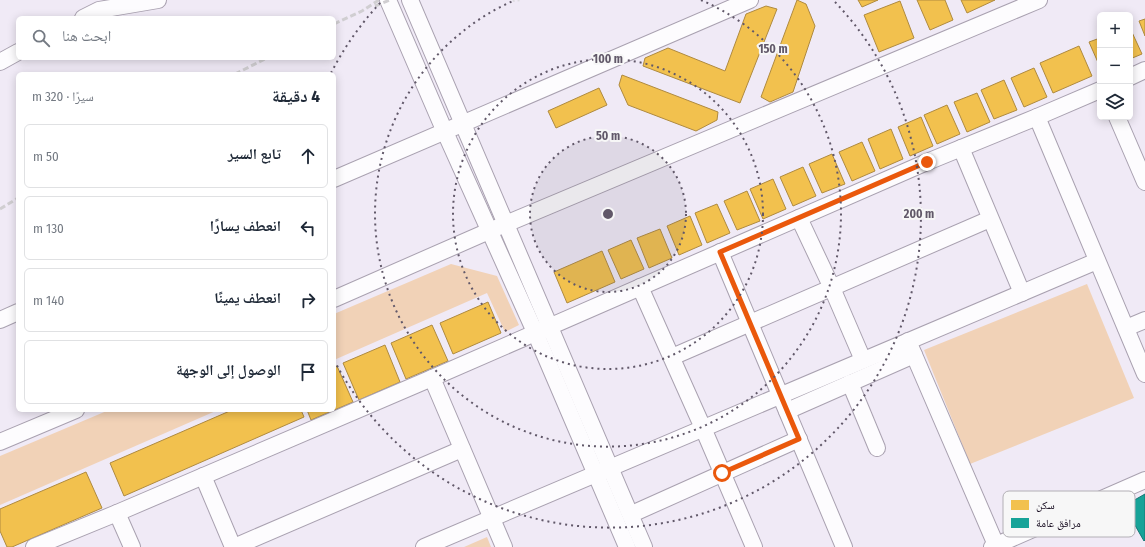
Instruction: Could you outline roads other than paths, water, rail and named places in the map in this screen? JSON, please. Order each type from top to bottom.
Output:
[{"type":"street","points":[[87,16],[99,10],[158,0]]},
{"type":"street","points":[[388,0],[489,231],[542,329]]},
{"type":"street","points":[[410,0],[506,224],[542,329],[603,471],[644,547]]},
{"type":"street","points":[[336,178],[750,0]]},
{"type":"street","points":[[336,297],[1029,2]]},
{"type":"street","points":[[0,62],[16,53]]},
{"type":"street","points":[[1133,76],[1145,70]]},
{"type":"street","points":[[34,547],[118,513],[432,378],[640,286],[1097,91]]},
{"type":"street","points":[[1037,117],[1126,328],[1142,357],[1145,374]]},
{"type":"street","points":[[1118,120],[1145,182]]},
{"type":"street","points":[[961,148],[1022,293]]},
{"type":"street","points":[[799,218],[832,288],[863,360]]},
{"type":"street","points":[[672,357],[990,219]]},
{"type":"street","points":[[720,252],[844,547]]},
{"type":"street","points":[[787,411],[850,383],[911,348],[1022,293],[1098,261]]},
{"type":"street","points":[[640,286],[704,428],[754,547]]},
{"type":"street","points":[[0,320],[16,313]]},
{"type":"street","points":[[1126,328],[1145,320]]},
{"type":"street","points":[[446,547],[493,522],[603,471],[863,360],[911,348]]},
{"type":"street","points":[[911,348],[994,546],[1015,537]]},
{"type":"street","points":[[432,378],[504,547]]},
{"type":"street","points":[[850,383],[877,448]]},
{"type":"street","points":[[0,442],[71,412]]},
{"type":"street","points":[[634,512],[799,439]]},
{"type":"street","points":[[203,476],[234,547],[462,448]]},
{"type":"street","points":[[603,471],[627,547]]},
{"type":"street","points":[[1120,491],[1145,480]]},
{"type":"street","points":[[118,513],[132,547]]},
{"type":"street","points":[[424,547],[493,522]]},
{"type":"railway","points":[[336,23],[362,11],[379,0]]},
{"type":"railway","points":[[375,6],[390,0]]},
{"type":"railway","points":[[239,72],[263,60]]},
{"type":"railway","points":[[0,209],[16,199]]}]
